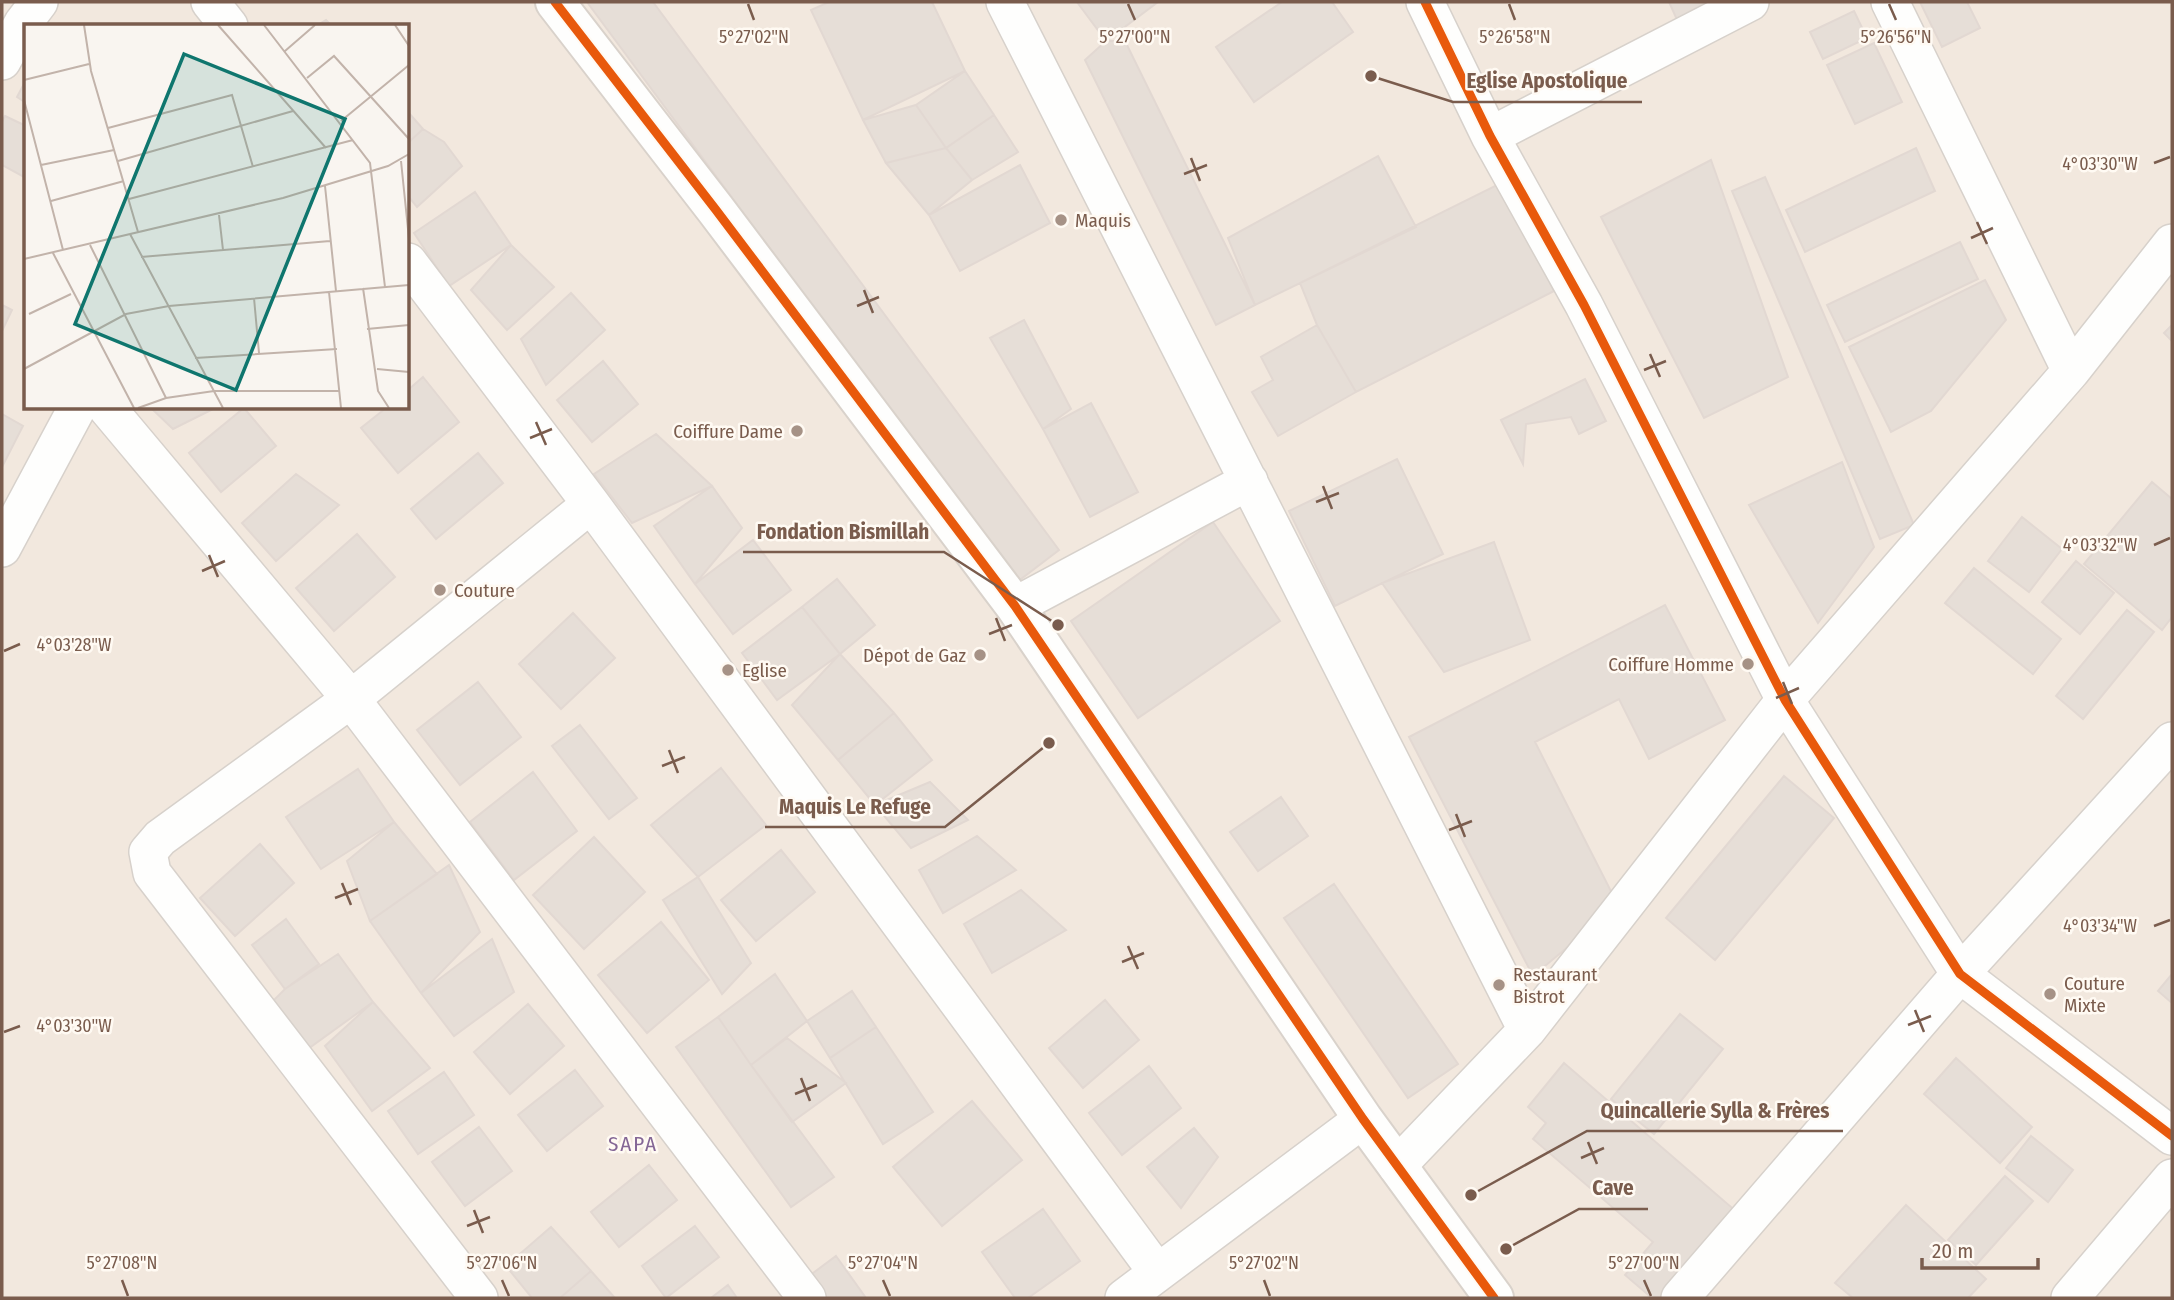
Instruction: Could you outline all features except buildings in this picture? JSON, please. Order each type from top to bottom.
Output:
[{"type":"street","points":[[210,2],[227,24]]},
{"type":"street","points":[[555,2],[1016,606],[1363,1119],[1494,1298]]},
{"type":"street","points":[[1005,2],[1527,1030]]},
{"type":"street","points":[[1425,2],[1490,136],[1584,305],[1785,700],[1960,974],[2172,1136]]},
{"type":"street","points":[[1490,136],[1749,2]]},
{"type":"street","points":[[1890,2],[2071,371]]},
{"type":"street","points":[[2,61],[21,12]]},
{"type":"street","points":[[1397,1166],[1527,1030],[1785,700],[2071,371],[2172,243]]},
{"type":"street","points":[[410,265],[591,504],[1157,1272]]},
{"type":"street","points":[[2,548],[76,410]]},
{"type":"street","points":[[109,410],[351,699],[807,1298]]},
{"type":"street","points":[[1016,606],[1249,481]]},
{"type":"street","points":[[479,1298],[152,873],[148,852],[160,838],[351,699],[591,504]]},
{"type":"street","points":[[1680,1298],[1960,974],[2172,741]]},
{"type":"street","points":[[1124,1298],[1363,1119]]},
{"type":"street","points":[[2070,1298],[2172,1178]]},
{"type":"shaded area","points":[[2,2],[2172,2],[2172,1298],[2,1298]]},
{"type":"cycle path","points":[[555,2],[1015,606],[1363,1119],[1494,1298]]},
{"type":"cycle path","points":[[1425,2],[1490,136],[1584,305],[1785,700],[1960,974],[2172,1136]]},
{"type":"place","name":"Eglise Apostolique","points":[[1371,76]]},
{"type":"place","name":"Maquis","points":[[1061,220]]},
{"type":"place","name":"Coiffure Dame","points":[[797,431]]},
{"type":"place","name":"Couture","points":[[440,590]]},
{"type":"place","name":"Fondation Bismillah","points":[[1058,625]]},
{"type":"place","name":"Dépot de Gaz","points":[[980,655]]},
{"type":"place","name":"Coiffure Homme","points":[[1748,664]]},
{"type":"place","name":"Eglise","points":[[728,670]]},
{"type":"place","name":"Maquis Le Refuge","points":[[1049,743]]},
{"type":"place","name":"Restaurant Bistrot","points":[[1499,985]]},
{"type":"place","name":"Couture Mixte","points":[[2050,994]]},
{"type":"place","name":"Quincallerie Sylla & Frères","points":[[1471,1195]]},
{"type":"place","name":"Cave","points":[[1506,1249]]},
{"type":"district","name":"SAPA","points":[[633,1144]]}]
